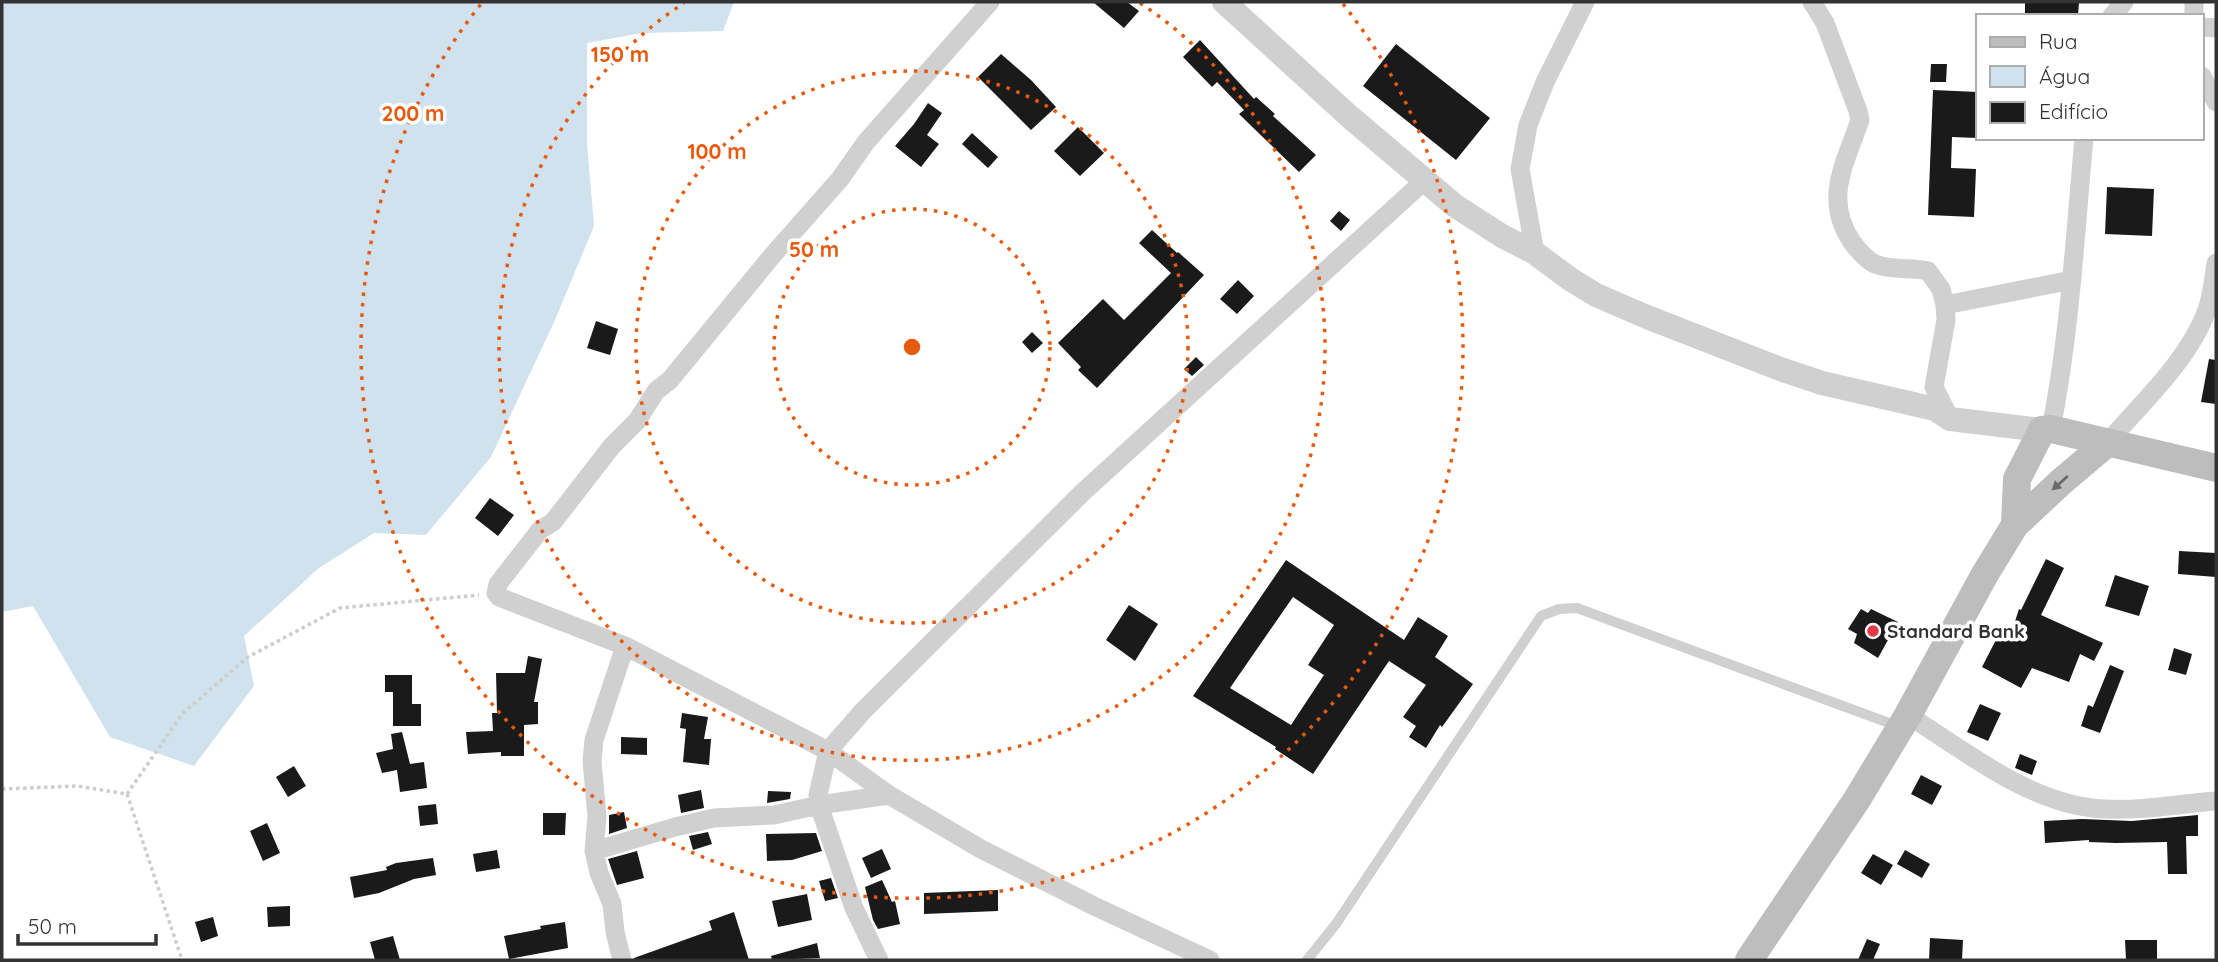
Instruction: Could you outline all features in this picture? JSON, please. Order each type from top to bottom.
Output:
[{"type":"main road","points":[[2015,526],[2017,480],[2047,430],[2216,468]]},
{"type":"main road","points":[[1749,960],[1856,801],[2015,526],[2107,443]]},
{"type":"street","points":[[990,2],[866,142],[840,179],[772,256],[670,380],[656,391],[637,422],[612,446],[553,522],[540,530],[498,584],[496,593],[499,597],[625,646],[828,751],[889,795],[992,855],[1210,960]]},
{"type":"street","points":[[1224,2],[1454,205],[1502,236],[1535,253],[1597,295],[1729,350],[1822,383],[1935,409],[1950,419],[2047,430],[2062,377],[2084,140]]},
{"type":"street","points":[[1535,253],[1520,169],[1528,125],[1545,82],[1585,2]]},
{"type":"street","points":[[1812,2],[1825,23],[1860,120],[1838,188],[1837,207],[1846,232],[1858,251],[1873,264],[1928,271],[1941,289],[1946,320],[1934,387],[1950,419]]},
{"type":"street","points":[[2204,80],[2216,102]]},
{"type":"street","points":[[879,960],[854,908],[819,805],[818,795],[828,751],[910,662],[1082,494],[1424,181]]},
{"type":"street","points":[[2107,443],[2172,368],[2197,332],[2214,289],[2216,263]]},
{"type":"street","points":[[1945,305],[2072,280]]},
{"type":"street","points":[[622,960],[612,904],[599,873],[594,851],[597,816],[592,761],[594,740],[625,646]]},
{"type":"street","points":[[1904,721],[2034,792],[2074,806],[2129,809],[2216,801]]},
{"type":"street","points":[[594,851],[714,818],[774,815],[819,805],[889,795]]},
{"type":"lane","points":[[1307,960],[1336,924],[1541,616],[1559,609],[1577,608],[1904,721]]},
{"type":"path","points":[[127,794],[183,713],[248,657],[340,608],[496,593]]},
{"type":"path","points":[[2,789],[77,786],[127,794]]},
{"type":"path","points":[[127,794],[182,960]]},
{"type":"water","points":[[2,2],[734,2],[723,31],[642,33],[587,43],[587,143],[594,226],[555,320],[491,457],[426,535],[374,533],[319,568],[244,636],[254,686],[194,766],[110,737],[33,606],[2,612]]},
{"type":"building","points":[[1093,2],[1127,2],[1139,11],[1124,28]]},
{"type":"building","points":[[2025,2],[2079,2],[2078,14],[2025,14]]},
{"type":"building","points":[[1200,40],[1254,99],[1256,97],[1275,114],[1273,116],[1316,155],[1299,172],[1239,114],[1244,110],[1217,82],[1212,87],[1183,57]]},
{"type":"building","points":[[1396,44],[1490,118],[1456,160],[1363,86]]},
{"type":"building","points":[[1001,54],[1056,107],[1031,130],[978,77]]},
{"type":"building","points":[[1931,64],[1947,64],[1946,82],[1930,82]]},
{"type":"building","points":[[1933,90],[1976,92],[1976,138],[1952,137],[1951,168],[1976,169],[1974,217],[1928,215]]},
{"type":"building","points":[[928,103],[942,113],[927,135],[939,144],[921,167],[895,146]]},
{"type":"building","points":[[1078,127],[1104,153],[1080,176],[1054,151]]},
{"type":"building","points":[[972,133],[998,157],[988,168],[962,144]]},
{"type":"building","points":[[2107,187],[2154,189],[2152,236],[2105,234]]},
{"type":"building","points":[[1339,211],[1350,220],[1341,231],[1330,221]]},
{"type":"building","points":[[1152,230],[1204,275],[1097,388],[1078,370],[1081,367],[1058,343],[1103,299],[1124,320],[1171,273],[1139,243]]},
{"type":"building","points":[[1238,280],[1254,296],[1237,314],[1220,299]]},
{"type":"building","points":[[596,321],[618,329],[610,355],[587,348]]},
{"type":"building","points":[[1032,332],[1043,343],[1032,353],[1022,342]]},
{"type":"building","points":[[1196,357],[1204,365],[1192,376],[1184,369]]},
{"type":"building","points":[[2209,359],[2216,360],[2216,404],[2201,402]]},
{"type":"building","points":[[490,498],[514,515],[498,536],[475,518]]},
{"type":"building","points":[[2179,551],[2216,553],[2216,577],[2178,574]]},
{"type":"building","points":[[2046,559],[2064,568],[2041,615],[2103,643],[2094,661],[2080,654],[2069,682],[2032,668],[2021,688],[1982,667],[2000,632],[2010,637],[2019,609],[2021,610]]},
{"type":"building","points":[[1286,560],[1404,640],[1418,617],[1448,636],[1435,657],[1473,684],[1442,727],[1440,725],[1426,748],[1409,737],[1416,726],[1403,717],[1426,685],[1389,661],[1313,774],[1275,749],[1276,747],[1193,696]],"holes":[[[1293,597],[1334,625],[1308,665],[1324,675],[1291,725],[1230,688]]]},
{"type":"building","points":[[2115,575],[2149,586],[2139,616],[2105,606]]},
{"type":"building","points":[[1129,605],[1158,624],[1135,661],[1106,640]]},
{"type":"building","name":"Standard Bank","points":[[1861,609],[1868,613],[1871,609],[1898,622],[1878,658],[1854,643],[1857,634],[1848,629]]},
{"type":"building","points":[[2174,648],[2192,654],[2186,675],[2168,670]]},
{"type":"building","points":[[528,656],[542,659],[534,702],[538,702],[538,724],[524,725],[524,756],[501,756],[501,752],[468,754],[466,732],[493,731],[492,713],[497,713],[496,673],[525,673]]},
{"type":"building","points":[[2110,665],[2124,671],[2100,733],[2081,726],[2088,705],[2093,707]]},
{"type":"building","points":[[385,675],[412,675],[412,704],[421,704],[421,726],[393,726],[393,692],[385,692]]},
{"type":"building","points":[[1980,704],[2001,713],[1988,741],[1967,732]]},
{"type":"building","points":[[682,713],[708,717],[704,739],[711,739],[709,765],[683,762],[686,729],[680,728]]},
{"type":"building","points":[[402,732],[410,764],[424,762],[427,788],[400,792],[397,770],[382,773],[376,753],[393,749],[391,734]]},
{"type":"building","points":[[621,737],[647,738],[647,755],[621,754]]},
{"type":"building","points":[[2020,754],[2037,761],[2032,775],[2015,768]]},
{"type":"building","points":[[294,766],[306,786],[288,797],[276,777]]},
{"type":"building","points":[[1921,775],[1942,786],[1932,805],[1911,794]]},
{"type":"building","points":[[701,790],[704,808],[681,813],[678,795]]},
{"type":"building","points":[[768,791],[791,792],[790,799],[767,803]]},
{"type":"building","points":[[436,804],[438,824],[420,826],[418,806]]},
{"type":"building","points":[[624,812],[627,828],[609,834],[609,815]]},
{"type":"building","points":[[543,813],[566,813],[565,835],[543,835]]},
{"type":"building","points":[[2198,815],[2198,836],[2186,836],[2187,874],[2168,874],[2167,842],[2116,843],[2089,840],[2045,843],[2044,821],[2132,821]]},
{"type":"building","points":[[267,823],[280,853],[263,861],[250,831]]},
{"type":"building","points":[[708,832],[712,844],[693,850],[689,836]]},
{"type":"building","points":[[816,833],[822,851],[792,860],[767,861],[766,834]]},
{"type":"building","points":[[882,849],[891,869],[871,878],[862,858]]},
{"type":"building","points":[[497,850],[500,868],[476,872],[473,854]]},
{"type":"building","points":[[1905,850],[1930,864],[1922,878],[1897,864]]},
{"type":"building","points":[[637,851],[644,878],[617,885],[608,859]]},
{"type":"building","points":[[1873,854],[1893,865],[1881,885],[1861,873]]},
{"type":"building","points":[[433,858],[436,875],[354,898],[350,877],[387,870],[386,867],[396,863]]},
{"type":"building","points":[[831,878],[838,898],[825,901],[819,881]]},
{"type":"building","points":[[882,880],[892,902],[895,901],[900,924],[878,929],[873,920],[865,887]]},
{"type":"building","points":[[998,890],[998,911],[924,914],[924,893]]},
{"type":"building","points":[[807,894],[812,920],[778,927],[772,901]]},
{"type":"building","points":[[290,906],[290,926],[268,927],[267,907]]},
{"type":"building","points":[[734,912],[749,960],[634,960],[712,930],[709,921]]},
{"type":"building","points":[[213,917],[218,936],[201,942],[195,922]]},
{"type":"building","points":[[565,922],[568,948],[509,959],[504,936]]},
{"type":"building","points":[[393,936],[400,960],[375,960],[370,942]]},
{"type":"building","points":[[1930,938],[1963,940],[1962,960],[1929,960]]},
{"type":"building","points":[[1867,939],[1880,944],[1873,960],[1858,960]]},
{"type":"building","points":[[2125,940],[2157,940],[2157,960],[2126,960]]},
{"type":"building","points":[[817,943],[820,958],[772,960],[771,956]]},
{"type":"place","name":"Standard Bank","points":[[1873,631]]}]
